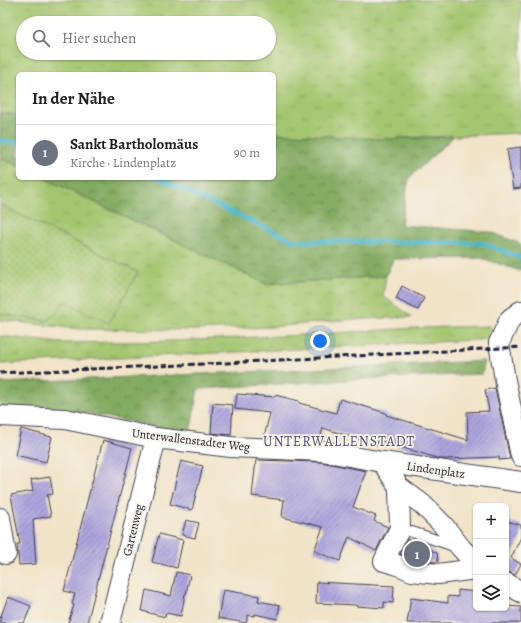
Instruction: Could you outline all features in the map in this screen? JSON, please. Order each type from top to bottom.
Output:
[{"type":"street","points":[[521,311],[510,319],[499,343],[521,456]]},
{"type":"street","name":"Unterwallenstadter Weg","points":[[0,416],[65,419],[156,438],[231,447],[322,451],[382,462]]},
{"type":"street","name":"Gartenweg","points":[[110,623],[156,438]]},
{"type":"street","name":"Lindenplatz","points":[[382,462],[521,482]]},
{"type":"street","name":"Lindenplatz","points":[[382,462],[399,487],[422,504],[443,525],[473,561]]},
{"type":"street","name":"Lindenplatz","points":[[399,487],[400,528],[384,561],[412,571],[438,574],[473,569]]},
{"type":"street","points":[[0,518],[6,554]]},
{"type":"street","points":[[509,585],[521,592]]},
{"type":"lane","name":"Lindenplatz","points":[[400,528],[461,548]]},
{"type":"green space","points":[[0,0],[521,0],[521,133],[381,139],[276,133],[276,72],[16,72],[16,115],[0,113]]},
{"type":"green space","points":[[0,113],[16,115],[16,165],[0,158]]},
{"type":"green space","points":[[276,133],[381,139],[453,137],[409,178],[401,225],[491,232],[521,244],[521,271],[481,258],[393,259],[386,276],[266,284],[48,180],[276,180]]},
{"type":"green space","points":[[0,158],[16,165],[16,180],[48,180],[266,284],[386,276],[383,296],[412,317],[342,320],[273,327],[194,330],[79,329],[0,320],[0,314],[47,321],[58,312],[64,302],[138,272],[0,205]]},
{"type":"green space","points":[[0,205],[138,272],[109,323],[64,302],[58,312],[47,321],[0,314]]},
{"type":"green space","points":[[490,326],[489,339],[0,364],[0,336],[61,343],[173,341],[415,328]]},
{"type":"green space","points":[[485,361],[482,374],[383,378],[198,389],[190,434],[87,413],[0,408],[0,383]]},
{"type":"building","points":[[521,147],[521,188],[513,189],[507,149]]},
{"type":"building","points":[[402,286],[424,298],[418,310],[396,299]]},
{"type":"building","points":[[495,388],[510,459],[499,460],[499,457],[440,459],[378,440],[377,445],[323,428],[320,439],[264,437],[270,413],[235,409],[237,394],[274,397],[275,395],[336,413],[340,399],[386,413],[386,415],[468,440],[467,412],[489,411],[485,390]]},
{"type":"building","points":[[213,403],[233,405],[231,435],[211,433]]},
{"type":"building","points":[[21,429],[52,437],[46,462],[15,455]]},
{"type":"building","points":[[103,440],[132,448],[87,623],[68,623],[74,605],[72,604],[75,594],[64,591]]},
{"type":"building","points":[[256,460],[321,462],[366,471],[353,507],[376,516],[374,521],[388,527],[376,551],[349,537],[340,561],[314,551],[323,527],[282,517],[284,500],[252,496]]},
{"type":"building","points":[[181,461],[203,466],[192,510],[170,504]]},
{"type":"building","points":[[50,477],[53,494],[47,495],[51,516],[33,519],[36,564],[19,565],[17,544],[20,544],[11,495],[33,491],[31,480]]},
{"type":"building","points":[[186,520],[199,523],[195,538],[182,535]]},
{"type":"building","points":[[509,522],[521,525],[521,537],[511,558],[521,564],[515,575],[509,572]]},
{"type":"building","points":[[159,534],[183,540],[177,568],[152,562]]},
{"type":"building","points":[[407,539],[437,553],[437,562],[415,560],[400,554]]},
{"type":"building","points":[[176,572],[190,575],[181,616],[166,613],[165,617],[142,611],[146,590],[171,596]]},
{"type":"building","points":[[317,582],[394,586],[393,603],[384,602],[384,608],[316,603]]},
{"type":"building","points":[[223,590],[259,596],[258,601],[280,605],[277,619],[255,614],[255,616],[248,615],[246,623],[218,618]]},
{"type":"building","points":[[458,590],[473,592],[473,611],[509,611],[509,606],[521,607],[521,623],[407,623],[411,598],[448,603],[448,596],[458,597]]},
{"type":"building","points":[[8,597],[31,606],[24,623],[0,623]]},
{"type":"waterway","points":[[0,141],[16,143]]},
{"type":"waterway","points":[[163,180],[294,241],[482,243],[521,258]]},
{"type":"railway","points":[[0,373],[225,363],[521,347]]},
{"type":"place","name":"Sankt Bartholomäus","points":[[417,554]]},
{"type":"district","name":"UNTERWALLENSTADT","points":[[339,441]]}]
